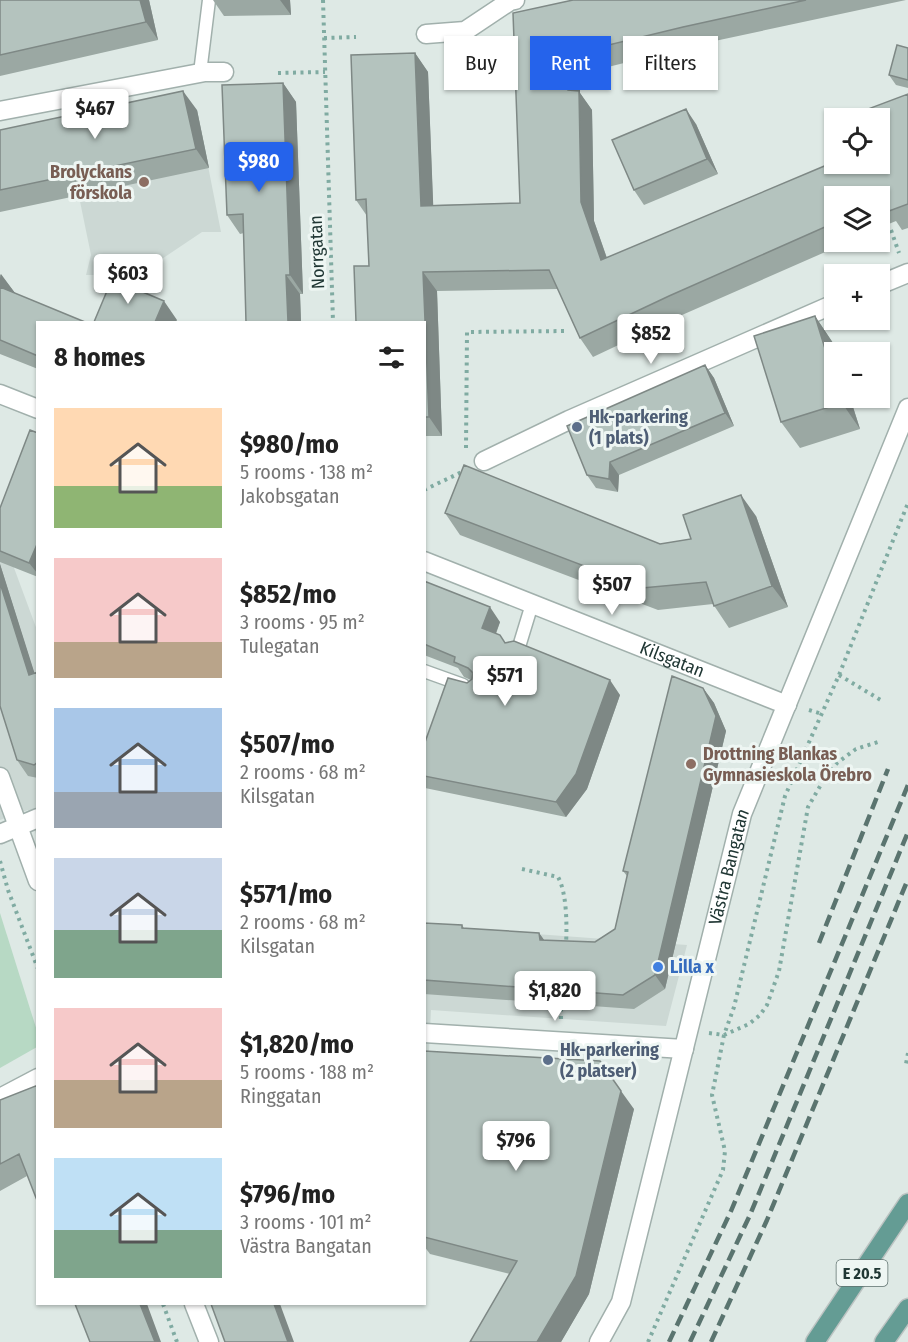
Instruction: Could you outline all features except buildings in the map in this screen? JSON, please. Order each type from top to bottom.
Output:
[{"type":"main road","name":"E 20.5","points":[[815,1342],[908,1203]]},
{"type":"main road","points":[[884,1342],[908,1308]]},
{"type":"street","points":[[426,34],[465,31],[510,1],[516,0]]},
{"type":"street","points":[[0,111],[201,73],[224,72]]},
{"type":"street","points":[[890,280],[908,273]]},
{"type":"street","points":[[484,461],[569,420],[824,308]]},
{"type":"street","points":[[0,394],[36,407]]},
{"type":"street","name":"Västra Bangatan","points":[[599,1342],[621,1302],[742,814],[908,408]]},
{"type":"street","name":"Kilsgatan","points":[[426,562],[787,705]]},
{"type":"street","points":[[0,777],[36,876]]},
{"type":"street","points":[[0,834],[36,819]]},
{"type":"street","points":[[426,1033],[684,1049]]},
{"type":"street","points":[[0,1098],[36,1079]]},
{"type":"street","points":[[194,1305],[209,1342]]},
{"type":"lane","points":[[201,73],[209,0]]},
{"type":"lane","points":[[518,650],[532,604]]},
{"type":"lane","points":[[426,672],[449,686],[475,690]]},
{"type":"path","name":"Norrgatan","points":[[323,0],[333,321]]},
{"type":"path","points":[[324,38],[356,37]]},
{"type":"path","points":[[278,73],[325,72]]},
{"type":"path","points":[[466,470],[467,332],[567,331]]},
{"type":"path","points":[[426,489],[484,461]]},
{"type":"path","points":[[648,1342],[723,1170],[725,1151],[712,1095],[724,1035],[734,1007],[785,796],[839,675],[908,503]]},
{"type":"path","points":[[839,675],[884,702]]},
{"type":"path","points":[[724,1035],[749,1024],[767,1005],[779,971],[808,807],[817,790],[837,764],[856,749],[881,741]]},
{"type":"path","points":[[0,861],[8,890],[36,964]]},
{"type":"path","points":[[522,869],[558,877],[567,929],[566,946],[576,946]]},
{"type":"path","points":[[908,1053],[906,1064],[908,1067]]},
{"type":"path","points":[[163,1305],[177,1342]]},
{"type":"shaded area","name":"Brolyckans förskola","points":[[197,110],[221,232],[202,232],[138,275],[86,275],[91,255],[67,138]]},
{"type":"shaded area","points":[[0,530],[36,627],[36,834],[28,810],[0,820]]},
{"type":"shaded area","points":[[426,926],[687,945],[666,1026],[431,1010],[426,1112]]},
{"type":"green space","points":[[0,913],[36,1028],[36,1048],[0,1068]]},
{"type":"railway","points":[[819,943],[888,769]]},
{"type":"railway","points":[[669,1342],[731,1211],[908,785]]},
{"type":"railway","points":[[690,1342],[750,1215],[908,832]]},
{"type":"railway","points":[[711,1342],[767,1220],[908,879]]},
{"type":"place","name":"Brolyckans förskola","points":[[144,182]]},
{"type":"place","name":"Hk-parkering (1 plats)","points":[[577,427]]},
{"type":"place","name":"Drottning Blankas Gymnasieskola Örebro","points":[[691,764]]},
{"type":"place","name":"Lilla x","points":[[658,967]]},
{"type":"place","name":"Hk-parkering (2 platser)","points":[[548,1060]]}]
